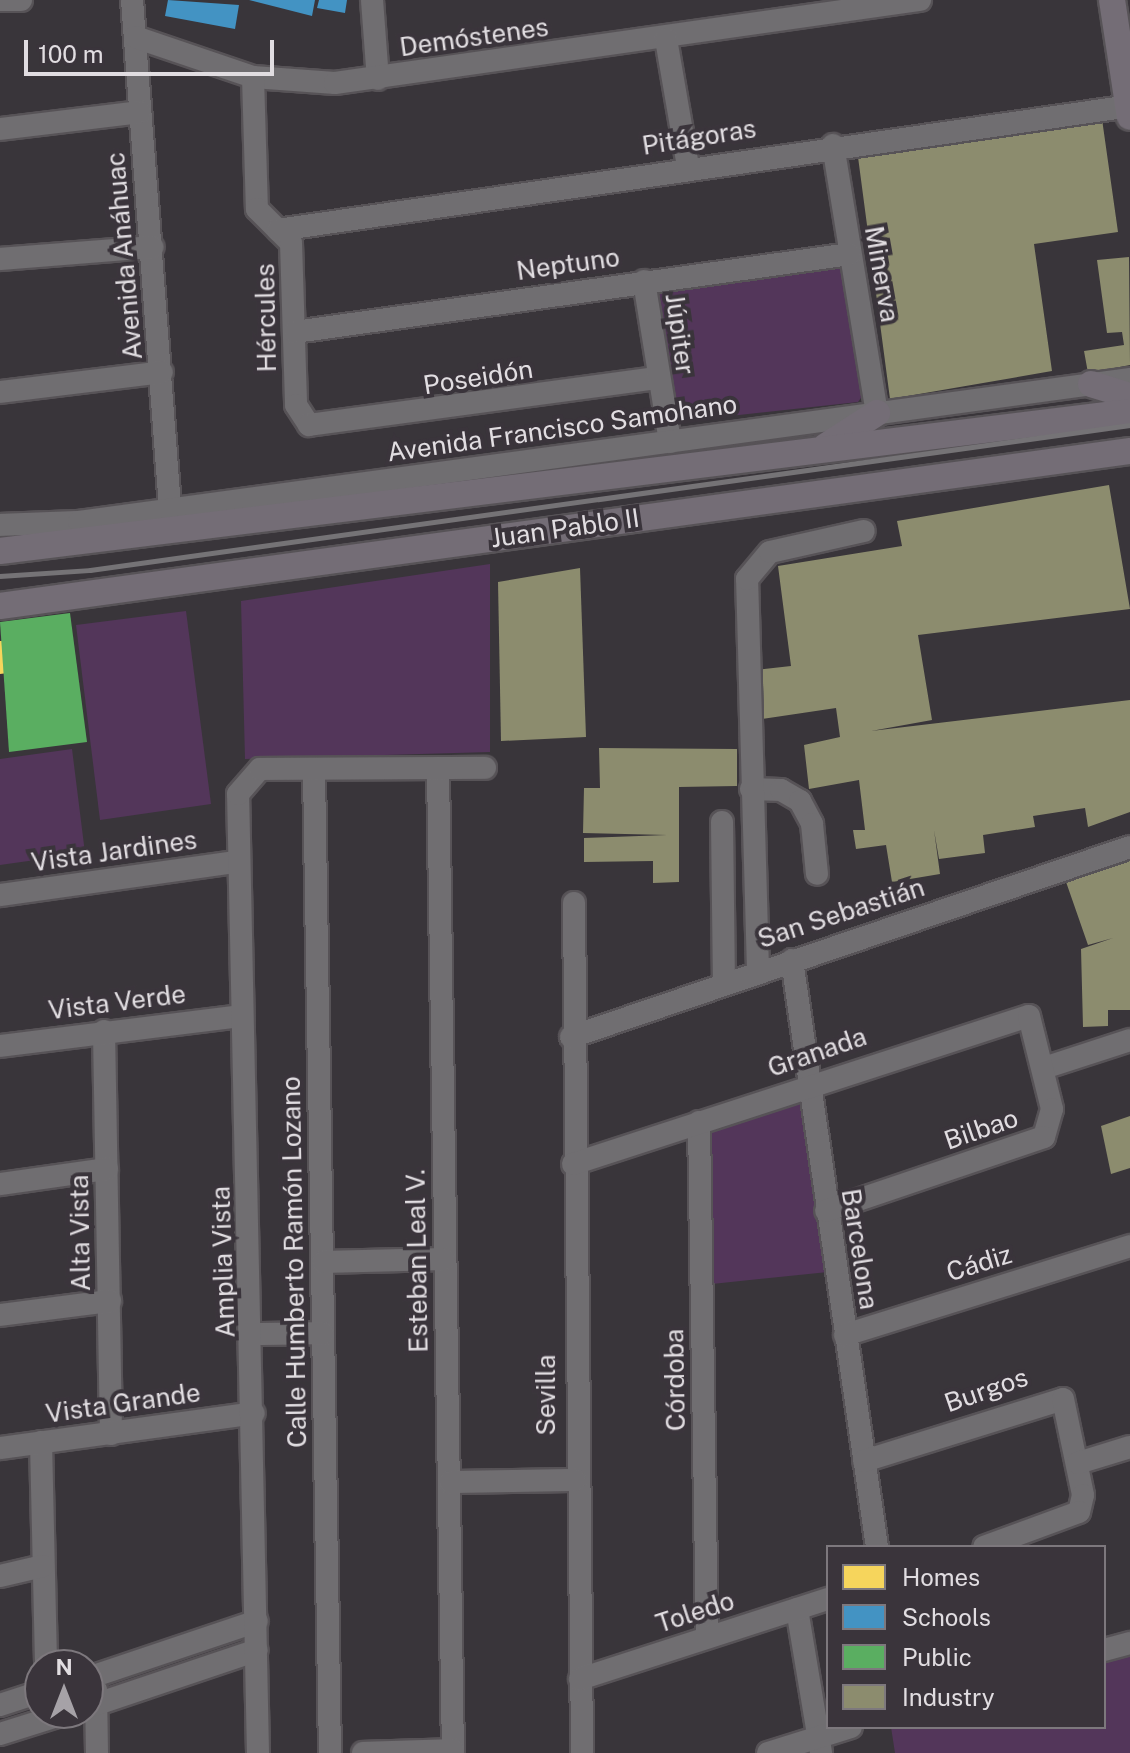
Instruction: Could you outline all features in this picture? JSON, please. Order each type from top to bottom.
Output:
[{"type":"main road","points":[[1112,0],[1129,110]]},
{"type":"main road","points":[[1091,384],[1130,396]]},
{"type":"main road","name":"Juan Pablo II","points":[[0,551],[1130,412]]},
{"type":"main road","points":[[808,454],[877,413]]},
{"type":"main road","name":"Juan Pablo II","points":[[0,606],[1130,451]]},
{"type":"street","points":[[0,0],[21,0]]},
{"type":"street","name":"Avenida Anáhuac","points":[[132,0],[153,247],[170,508]]},
{"type":"street","points":[[372,0],[378,79]]},
{"type":"street","name":"Demóstenes","points":[[135,37],[253,77],[378,79],[920,0]]},
{"type":"street","points":[[666,39],[688,167]]},
{"type":"street","name":"Hércules","points":[[253,77],[257,209],[278,230],[295,261],[296,405],[309,425]]},
{"type":"street","name":"Pitágoras","points":[[278,230],[833,145],[1129,110]]},
{"type":"street","points":[[0,129],[140,112]]},
{"type":"street","name":"Minerva","points":[[833,145],[877,413]]},
{"type":"street","points":[[0,259],[153,247]]},
{"type":"street","name":"Neptuno","points":[[295,332],[850,254]]},
{"type":"street","name":"Júpiter","points":[[644,281],[657,378],[670,442]]},
{"type":"street","points":[[0,392],[162,372]]},
{"type":"street","name":"Poseidón","points":[[309,425],[657,378]]},
{"type":"street","name":"Avenida Francisco Samohano","points":[[0,525],[170,508],[1130,379]]},
{"type":"street","points":[[758,970],[747,579],[770,552],[864,531]]},
{"type":"street","name":"Esteban Leal V.","points":[[438,768],[453,1751]]},
{"type":"street","points":[[314,770],[485,768]]},
{"type":"street","name":"Amplia Vista","points":[[258,1753],[254,1334],[236,862],[238,794],[252,773],[314,770]]},
{"type":"street","name":"Calle Humberto Ramón Lozano","points":[[314,770],[330,1753]]},
{"type":"street","points":[[751,789],[781,790],[800,801],[812,824],[817,874]]},
{"type":"street","points":[[722,822],[724,980]]},
{"type":"street","name":"San Sebastián","points":[[571,1037],[724,980],[1130,847]]},
{"type":"street","name":"Vista Jardines","points":[[0,895],[236,862]]},
{"type":"street","name":"Sevilla","points":[[574,903],[571,1037],[575,1480],[582,1753]]},
{"type":"street","name":"Barcelona","points":[[792,960],[805,1085],[877,1545]]},
{"type":"street","name":"Granada","points":[[573,1164],[1023,1015],[1033,1021],[1044,1068]]},
{"type":"street","name":"Vista Verde","points":[[0,1046],[241,1016]]},
{"type":"street","name":"Alta Vista","points":[[104,1031],[111,1434]]},
{"type":"street","points":[[1044,1068],[1130,1040]]},
{"type":"street","name":"Bilbao","points":[[826,1211],[1044,1137],[1053,1121],[1044,1068]]},
{"type":"street","name":"Córdoba","points":[[699,1122],[707,1637]]},
{"type":"street","points":[[0,1184],[107,1169]]},
{"type":"street","name":"Cádiz","points":[[845,1335],[1130,1246]]},
{"type":"street","points":[[323,1262],[444,1259]]},
{"type":"street","points":[[0,1315],[110,1301]]},
{"type":"street","points":[[254,1334],[323,1333]]},
{"type":"street","name":"Burgos","points":[[864,1461],[1053,1397],[1070,1407],[1078,1463]]},
{"type":"street","name":"Vista Grande","points":[[0,1448],[254,1413]]},
{"type":"street","points":[[41,1442],[46,1649]]},
{"type":"street","points":[[989,1545],[1079,1512],[1078,1463],[1130,1447]]},
{"type":"street","points":[[450,1482],[575,1480]]},
{"type":"street","points":[[0,1576],[43,1566]]},
{"type":"street","name":"Toledo","points":[[580,1679],[826,1600]]},
{"type":"street","points":[[797,1609],[820,1745]]},
{"type":"street","points":[[104,1672],[257,1621]]},
{"type":"street","points":[[1106,1649],[1130,1643]]},
{"type":"street","points":[[104,1701],[257,1650]]},
{"type":"street","points":[[0,1705],[24,1697]]},
{"type":"street","points":[[0,1734],[24,1726]]},
{"type":"street","points":[[94,1729],[97,1753]]},
{"type":"street","points":[[768,1753],[820,1745],[848,1729]]},
{"type":"street","points":[[363,1753],[453,1751]]},
{"type":"shaded area","points":[[844,260],[863,395],[858,402],[675,422],[659,289]]},
{"type":"shaded area","points":[[490,564],[490,752],[245,759],[241,601]]},
{"type":"shaded area","points":[[186,611],[211,804],[100,820],[76,625]]},
{"type":"shaded area","points":[[72,749],[85,853],[0,865],[0,759]]},
{"type":"shaded area","points":[[797,1097],[804,1101],[828,1272],[712,1284],[711,1130]]},
{"type":"shaded area","points":[[1130,1650],[1130,1753],[895,1753],[891,1729],[1106,1729],[1106,1657]]},
{"type":"building: Homes","points":[[19,640],[24,671],[0,674],[0,641]]},
{"type":"building: Homes","points":[[75,689],[80,724],[39,730],[33,695]]},
{"type":"building: Schools","points":[[168,0],[239,5],[235,29],[165,16]]},
{"type":"building: Schools","points":[[249,0],[315,0],[312,16]]},
{"type":"building: Schools","points":[[319,0],[347,0],[345,13],[317,8]]},
{"type":"building: Public","points":[[70,613],[87,742],[9,752],[0,622]]},
{"type":"building: Industry","points":[[1102,119],[1118,232],[1034,244],[1052,371],[890,399],[858,157]]},
{"type":"building: Industry","points":[[1129,257],[1130,365],[1088,373],[1084,351],[1124,345],[1122,332],[1107,333],[1097,260]]},
{"type":"building: Industry","points":[[1109,485],[1130,609],[918,635],[932,720],[871,731],[1130,700],[1130,812],[1088,827],[1085,808],[1033,816],[1035,827],[983,835],[985,853],[939,859],[934,830],[940,874],[892,882],[886,845],[856,849],[853,830],[865,830],[859,780],[809,789],[804,745],[840,737],[836,708],[762,719],[755,670],[791,666],[778,566],[902,546],[897,521]]},
{"type":"building: Industry","points":[[580,568],[586,737],[501,741],[498,582]]},
{"type":"building: Industry","points":[[599,748],[737,749],[737,786],[679,787],[679,882],[653,883],[653,861],[584,862],[584,838],[667,835],[583,833],[584,788],[600,788]]},
{"type":"building: Industry","points":[[1130,859],[1130,1010],[1108,1010],[1108,1026],[1083,1027],[1081,949],[1113,938],[1088,945],[1065,879]]},
{"type":"building: Industry","points":[[1130,1116],[1130,1168],[1111,1174],[1101,1126]]},
{"type":"railway","points":[[0,576],[90,570],[1130,425]]}]
